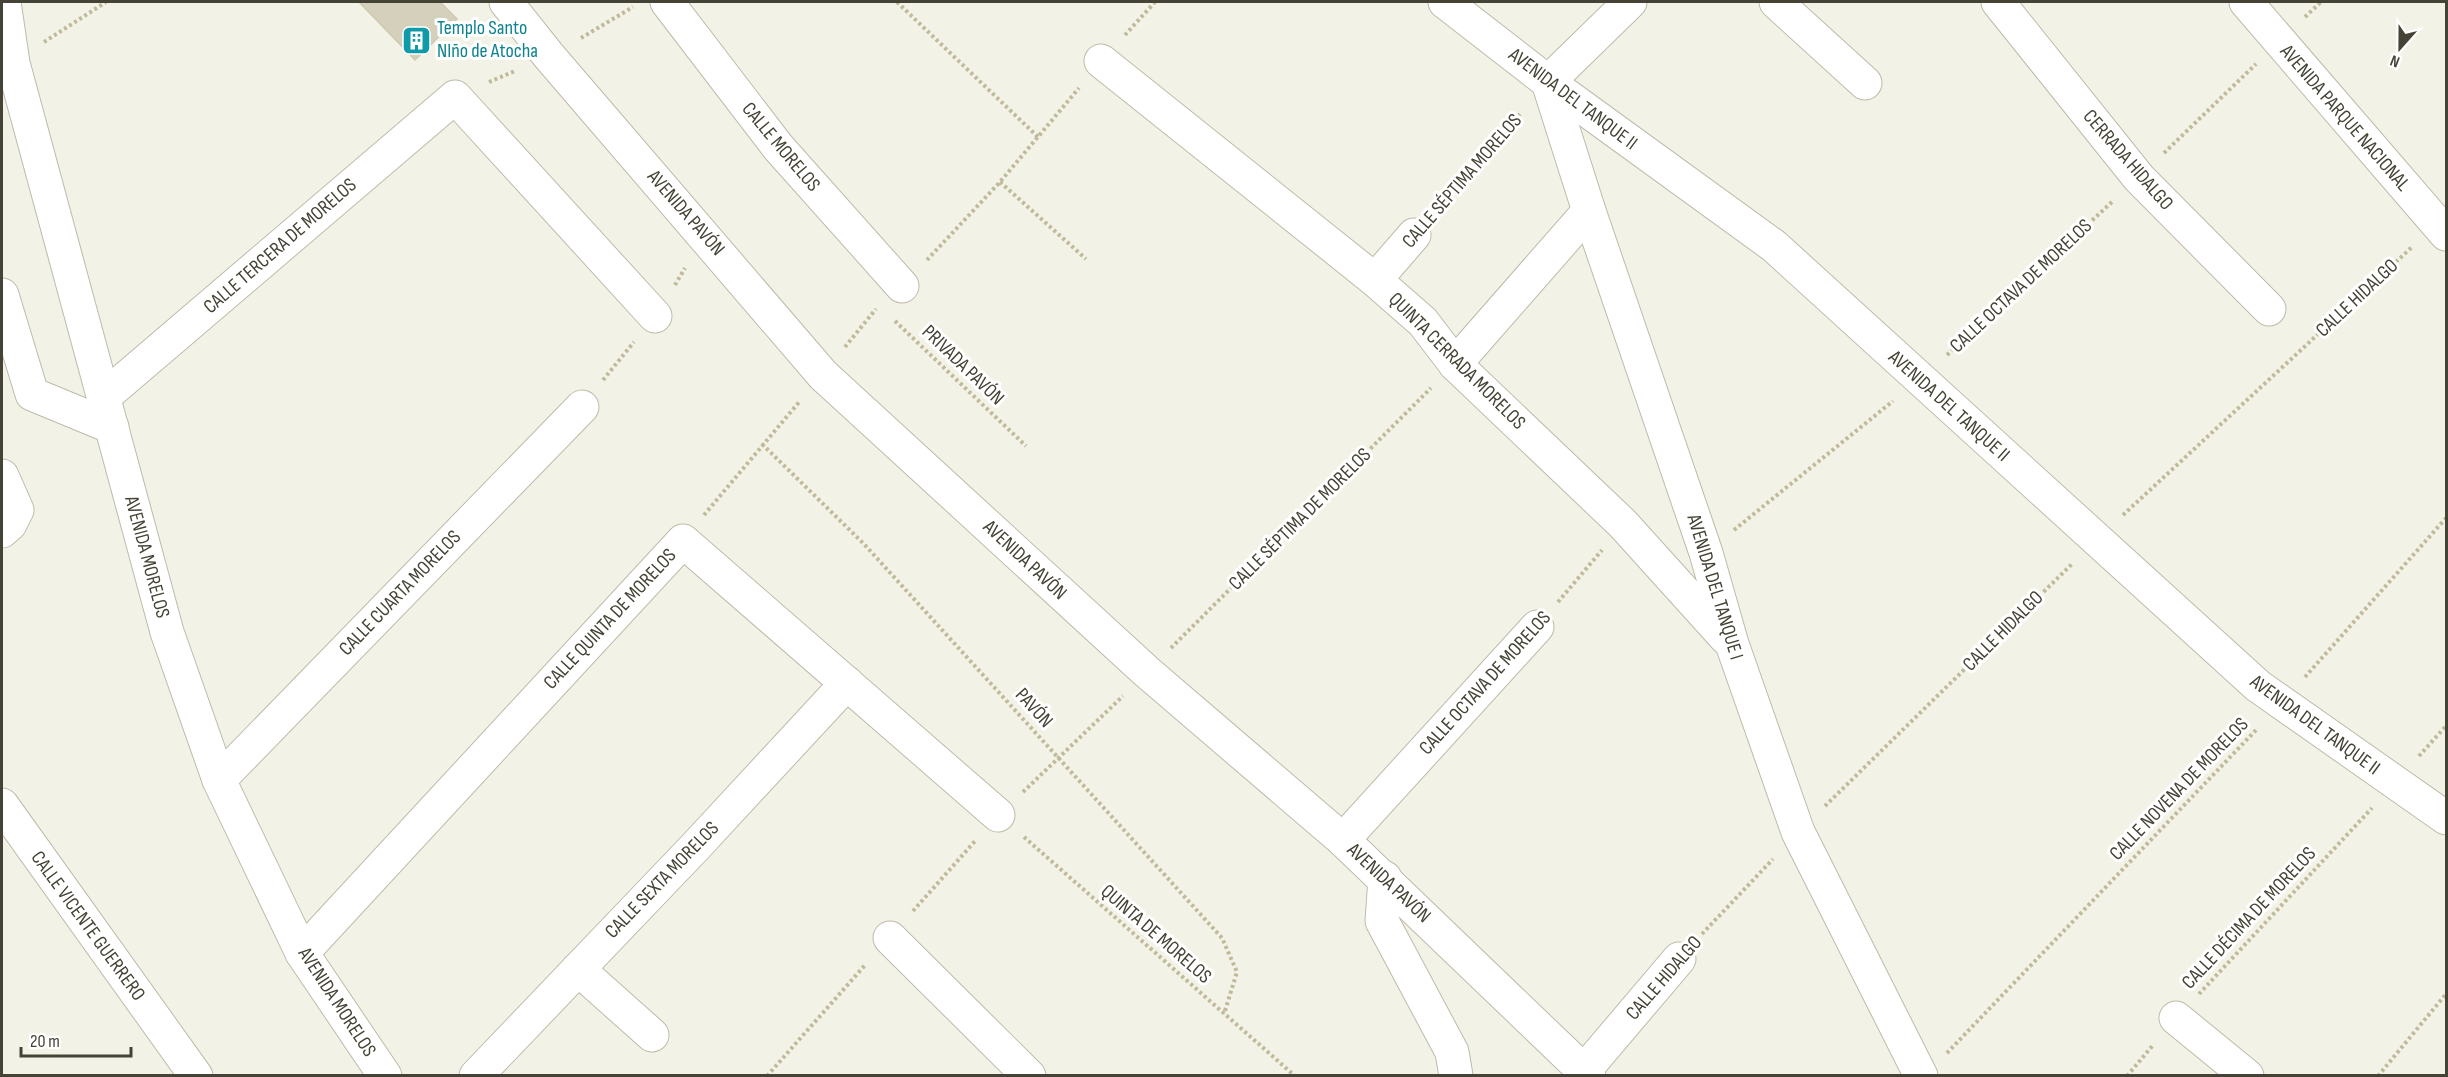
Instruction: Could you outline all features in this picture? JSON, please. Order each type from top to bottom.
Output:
[{"type":"street","name":"AVENIDA MORELOS","points":[[4,2],[7,58],[105,396],[168,632],[219,780],[302,952],[385,1076]]},
{"type":"street","name":"AVENIDA PAVÓN","points":[[506,2],[549,56],[823,375],[1147,672],[1385,878],[1587,1073]]},
{"type":"street","name":"CALLE MORELOS","points":[[667,2],[778,147],[902,286]]},
{"type":"street","name":"AVENIDA DEL TANQUE II","points":[[1445,2],[1548,82],[1774,246],[2096,540],[2281,704],[2446,818]]},
{"type":"street","points":[[1548,82],[1630,2]]},
{"type":"street","points":[[1776,2],[1865,83]]},
{"type":"street","name":"CERRADA HIDALGO","points":[[1998,2],[2139,178],[2269,309]]},
{"type":"street","name":"AVENIDA PARQUE NACIONAL","points":[[2246,2],[2442,229]]},
{"type":"street","name":"QUINTA CERRADA MORELOS","points":[[1101,61],[1376,280],[1423,322],[1455,364],[1623,525],[1732,644]]},
{"type":"street","name":"AVENIDA DEL TANQUE I","points":[[1548,82],[1589,211],[1706,553],[1732,644],[1798,832],[1932,1067]]},
{"type":"street","points":[[455,97],[655,316]]},
{"type":"street","name":"CALLE TERCERA DE MORELOS","points":[[105,396],[455,97]]},
{"type":"street","points":[[1455,364],[1589,211]]},
{"type":"street","name":"CALLE SÉPTIMA MORELOS","points":[[1376,280],[1414,235]]},
{"type":"street","points":[[2,295],[32,394],[112,427]]},
{"type":"street","name":"CALLE CUARTA MORELOS","points":[[219,780],[582,407]]},
{"type":"street","points":[[2,476],[9,520]]},
{"type":"street","name":"CALLE QUINTA DE MORELOS","points":[[302,952],[682,541],[998,815]]},
{"type":"street","name":"CALLE OCTAVA DE MORELOS","points":[[1343,840],[1537,627]]},
{"type":"street","name":"CALLE SEXTA MORELOS","points":[[476,1076],[846,682]]},
{"type":"street","name":"CALLE VICENTE GUERRERO","points":[[2,805],[193,1074]]},
{"type":"street","points":[[1385,878],[1382,921],[1452,1052],[1456,1076]]},
{"type":"street","points":[[890,938],[1029,1076]]},
{"type":"street","name":"CALLE HIDALGO","points":[[1587,1073],[1679,959]]},
{"type":"street","points":[[578,969],[652,1035]]},
{"type":"street","points":[[2176,1018],[2247,1076]]},
{"type":"path","points":[[7,58],[106,2]]},
{"type":"path","points":[[455,97],[549,56],[642,2]]},
{"type":"path","points":[[897,2],[1038,137]]},
{"type":"path","points":[[1101,61],[1155,2]]},
{"type":"path","name":"CALLE OCTAVA DE MORELOS","points":[[1706,553],[1920,379],[2139,178],[2321,2]]},
{"type":"path","name":"CALLE SÉPTIMA MORELOS","points":[[1414,235],[1548,82]]},
{"type":"path","points":[[1000,182],[1086,260]]},
{"type":"path","name":"CALLE HIDALGO","points":[[1679,959],[1798,832],[2096,540],[2442,229]]},
{"type":"path","name":"PRIVADA PAVÓN","points":[[887,314],[1026,446]]},
{"type":"path","name":"CALLE SÉPTIMA DE MORELOS","points":[[998,815],[1147,672],[1455,364]]},
{"type":"path","name":"PAVÓN","points":[[762,444],[864,544],[1222,938],[1237,972],[1224,1014]]},
{"type":"path","name":"CALLE NOVENA DE MORELOS","points":[[1932,1067],[2281,704],[2446,518]]},
{"type":"path","name":"CALLE OCTAVA DE MORELOS","points":[[1537,627],[1623,525]]},
{"type":"path","name":"CALLE DÉCIMA DE MORELOS","points":[[2127,1076],[2176,1018],[2396,783]]},
{"type":"path","name":"QUINTA DE MORELOS","points":[[998,815],[1295,1076]]},
{"type":"path","points":[[2378,1076],[2446,994]]},
{"type":"building","name":"Templo Santo NIño de Atocha","points":[[359,2],[440,2],[457,19],[415,60]]},
{"type":"place","name":"Templo Santo NIño de Atocha","points":[[416,40]]}]
